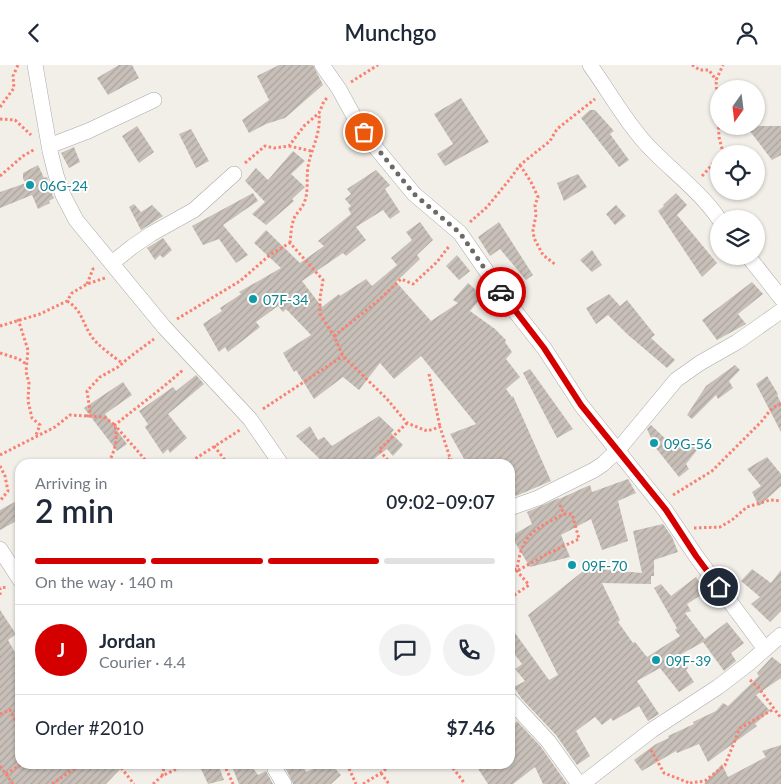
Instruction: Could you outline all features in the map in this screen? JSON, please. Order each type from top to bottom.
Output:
[{"type":"street","points":[[35,65],[44,146],[63,195],[76,220],[166,329],[254,424],[278,459]]},
{"type":"street","points":[[322,65],[340,89],[357,121],[377,150],[414,194],[460,233],[507,301],[544,348],[581,405],[659,502],[696,556],[765,649]]},
{"type":"street","points":[[590,65],[637,133],[654,152],[686,181],[711,210]]},
{"type":"street","points":[[44,146],[88,131],[154,100]]},
{"type":"street","points":[[116,268],[145,239],[194,211],[234,174]]},
{"type":"street","points":[[755,265],[781,298]]},
{"type":"street","points":[[515,508],[594,470],[618,450],[676,380],[694,367],[738,342],[781,311]]},
{"type":"street","points":[[0,549],[15,583]]},
{"type":"street","points":[[515,705],[548,741],[581,784],[642,738],[740,671],[781,635]]},
{"type":"street","points":[[275,769],[284,784]]},
{"type":"path","points":[[0,107],[14,87],[13,76],[18,65]]},
{"type":"path","points":[[289,146],[304,126],[319,113],[324,101],[378,65]]},
{"type":"path","points":[[692,65],[700,69],[709,70],[716,80]]},
{"type":"path","points":[[716,80],[722,65]]},
{"type":"path","points":[[334,336],[373,305],[401,279],[413,284],[437,262],[460,233],[487,207],[520,165],[550,141],[557,129],[607,89]]},
{"type":"path","points":[[319,113],[320,126],[317,139],[311,151],[304,202],[295,217],[290,243],[324,280],[320,298],[320,314],[334,336],[343,356],[407,423],[427,431],[440,427]]},
{"type":"path","points":[[0,119],[16,120],[44,146],[23,155],[0,176]]},
{"type":"path","points":[[234,174],[266,146],[274,148],[289,146],[311,151]]},
{"type":"path","points":[[520,165],[538,197],[535,205],[536,215],[532,230],[534,238],[543,255],[556,265]]},
{"type":"path","points":[[698,194],[701,178],[710,167]]},
{"type":"path","points":[[87,417],[90,411],[87,391],[100,377],[118,367],[166,329],[240,281],[271,253],[290,243]]},
{"type":"path","points":[[0,326],[18,319],[40,314],[67,301],[72,293],[116,268]]},
{"type":"path","points":[[67,301],[74,305],[83,317],[92,338],[122,363]]},
{"type":"path","points":[[18,319],[28,351],[26,364],[29,383],[28,401],[32,418],[40,425],[36,436]]},
{"type":"path","points":[[0,353],[19,359],[26,364]]},
{"type":"path","points":[[194,459],[245,427],[254,424],[271,403],[299,387],[343,356]]},
{"type":"path","points":[[116,425],[166,386],[194,360]]},
{"type":"path","points":[[429,374],[440,427],[450,458]]},
{"type":"path","points":[[659,502],[712,471],[761,422],[772,408],[781,404]]},
{"type":"path","points":[[0,455],[55,427],[70,415],[104,417],[116,425],[129,444],[144,459]]},
{"type":"path","points":[[387,459],[379,450],[407,423]]},
{"type":"path","points":[[110,459],[116,448],[116,425]]},
{"type":"path","points":[[214,446],[224,459]]},
{"type":"path","points":[[0,466],[5,476],[8,491],[0,501]]},
{"type":"path","points":[[554,490],[564,515]]},
{"type":"path","points":[[674,523],[689,528],[720,527],[732,520],[747,507],[770,500],[781,501]]},
{"type":"path","points":[[572,514],[580,539],[547,553],[516,571],[518,557],[528,535],[564,515],[572,514]]},
{"type":"path","points":[[515,595],[529,585],[516,571]]},
{"type":"path","points":[[0,595],[0,588],[15,583]]},
{"type":"path","points":[[740,671],[758,687],[781,718]]},
{"type":"path","points":[[642,738],[664,773],[692,783],[705,781],[724,765],[740,728],[774,709]]},
{"type":"path","points":[[0,714],[10,710],[15,720]]},
{"type":"path","points":[[0,766],[12,784]]},
{"type":"path","points":[[6,775],[15,769]]},
{"type":"path","points":[[52,784],[74,769]]},
{"type":"path","points":[[122,769],[134,784]]},
{"type":"path","points":[[162,776],[163,769]]},
{"type":"path","points":[[153,784],[162,776],[177,769]]},
{"type":"path","points":[[226,769],[234,784]]},
{"type":"path","points":[[349,769],[356,784]]},
{"type":"path","points":[[363,784],[386,769]]},
{"type":"path","points":[[454,769],[465,784]]},
{"type":"path","points":[[382,773],[389,784]]},
{"type":"building","points":[[119,65],[132,65],[139,78],[108,95],[97,78]]},
{"type":"building","points":[[279,65],[313,65],[323,85],[285,118],[266,124],[249,133],[242,120],[269,100],[257,76]]},
{"type":"building","points":[[461,98],[489,142],[445,166],[437,154],[453,144],[434,114]]},
{"type":"building","points":[[590,110],[595,110],[614,131],[610,134],[629,160],[619,167],[581,118]]},
{"type":"building","points":[[137,126],[154,152],[139,163],[122,136]]},
{"type":"building","points":[[765,126],[781,126],[781,155],[772,160],[765,151],[765,145],[761,145],[753,135],[765,135]]},
{"type":"building","points":[[191,129],[209,161],[196,168],[179,134]]},
{"type":"building","points":[[74,147],[80,162],[69,168],[61,153]]},
{"type":"building","points":[[293,151],[305,161],[291,174],[305,187],[292,199],[294,201],[266,225],[252,214],[265,202],[245,181],[256,168],[268,180]]},
{"type":"building","name":"06G-24","points":[[38,165],[44,178],[47,177],[49,188],[54,198],[49,201],[50,203],[38,209],[32,195],[0,208],[0,192],[26,183],[23,179],[23,173]]},
{"type":"building","points":[[376,170],[390,185],[385,189],[400,212],[390,219],[383,210],[356,227],[366,240],[346,256],[343,253],[302,281],[322,307],[339,294],[340,296],[366,279],[372,286],[397,265],[391,258],[412,240],[406,232],[420,222],[433,240],[417,255],[420,259],[396,282],[431,321],[458,303],[453,300],[468,283],[476,290],[484,284],[488,290],[470,311],[495,329],[506,340],[505,342],[512,352],[506,359],[520,377],[506,389],[513,396],[551,481],[516,496],[515,459],[464,459],[450,434],[476,424],[421,356],[394,379],[380,363],[359,390],[343,377],[314,399],[283,353],[311,335],[286,309],[283,312],[278,306],[256,322],[260,327],[228,352],[225,347],[219,352],[203,324],[222,311],[220,308],[241,294],[239,292],[281,268],[254,243],[266,230],[300,263],[324,246],[318,241],[351,214],[348,208],[351,206],[345,199],[351,194],[347,189]]},
{"type":"building","points":[[578,174],[587,187],[564,201],[557,183]]},
{"type":"building","points":[[253,193],[258,201],[223,225],[248,255],[236,263],[219,239],[203,245],[192,226]]},
{"type":"building","points":[[676,193],[687,205],[677,215],[710,255],[710,265],[715,265],[702,277],[658,211]]},
{"type":"building","points":[[134,204],[141,212],[152,205],[163,216],[141,230],[129,207]]},
{"type":"building","points":[[616,205],[626,216],[615,225],[606,214]]},
{"type":"building","points":[[499,222],[533,275],[526,280],[500,249],[490,256],[478,237]]},
{"type":"building","points":[[163,238],[172,250],[163,258],[160,255],[155,260],[147,248]]},
{"type":"building","points":[[592,250],[602,265],[592,272],[580,260]]},
{"type":"building","points":[[457,255],[470,271],[459,280],[446,266]]},
{"type":"building","points":[[752,282],[763,294],[738,314],[746,324],[717,340],[702,320]]},
{"type":"building","points":[[609,294],[620,306],[627,300],[655,335],[651,338],[675,360],[667,368],[608,315],[596,324],[586,308]]},
{"type":"building","points":[[735,365],[740,370],[729,381],[733,388],[718,399],[716,395],[692,419],[687,415],[706,386]]},
{"type":"building","points":[[530,369],[573,429],[557,438],[523,373]]},
{"type":"building","points":[[196,375],[204,384],[168,414],[187,438],[170,453],[168,449],[163,454],[145,427],[148,424],[139,411],[173,387],[176,391]]},
{"type":"building","points":[[767,376],[781,403],[781,432],[756,384]]},
{"type":"building","points":[[123,382],[132,395],[105,414],[127,444],[117,451],[84,408]]},
{"type":"building","points":[[379,416],[394,430],[391,433],[403,445],[393,456],[387,449],[374,459],[320,459],[296,436],[310,426],[318,440],[324,437],[332,446]]},
{"type":"building","points":[[651,425],[676,449],[686,439],[698,449],[686,464],[689,469],[679,477],[655,447],[647,429]]},
{"type":"building","points":[[767,457],[781,474],[781,486],[759,506],[752,492],[761,486],[747,469]]},
{"type":"building","points":[[628,479],[636,493],[618,501],[628,541],[602,550],[591,519],[561,535],[570,557],[530,567],[515,543],[515,534],[532,524],[527,512],[590,485],[592,492]]},
{"type":"building","points":[[15,502],[15,522],[0,530],[0,510]]},
{"type":"building","points":[[663,524],[672,537],[678,552],[654,560],[654,576],[651,576],[651,584],[602,583],[620,620],[618,622],[633,643],[635,642],[647,657],[680,636],[675,630],[677,628],[654,588],[661,584],[671,596],[696,577],[706,592],[687,604],[691,611],[685,613],[705,639],[727,622],[744,643],[731,653],[736,661],[724,671],[703,642],[680,655],[688,668],[686,670],[694,682],[679,692],[660,668],[637,681],[659,714],[648,721],[639,706],[613,721],[611,718],[602,725],[595,717],[576,731],[590,756],[577,765],[556,735],[521,698],[515,689],[515,686],[525,681],[515,669],[522,664],[515,655],[515,633],[549,680],[558,675],[528,615],[587,568],[642,573],[633,531]]},
{"type":"building","points":[[752,569],[771,583],[781,570],[781,611],[770,622],[751,604],[760,597],[741,581]]},
{"type":"building","points":[[0,610],[15,632],[15,635],[8,640],[15,652],[15,769],[120,769],[106,784],[0,784]]},
{"type":"building","points":[[772,657],[781,664],[781,678],[756,695],[770,711],[755,724],[757,726],[708,762],[699,744],[677,753],[676,751],[642,771],[634,760],[656,744],[669,738],[668,736],[716,711],[723,703],[728,706],[759,676],[757,673]]},
{"type":"building","points":[[517,721],[541,747],[567,784],[543,784],[535,767],[513,784],[488,784],[478,769],[515,769],[515,723]]},
{"type":"building","points":[[781,745],[781,784],[704,784],[722,764],[728,777],[766,757],[762,751]]},
{"type":"building","points":[[201,769],[220,769],[224,780],[208,784]]},
{"type":"building","points":[[233,769],[254,769],[258,775],[266,771],[273,784],[239,784]]},
{"type":"building","points":[[286,769],[304,769],[306,772],[314,769],[336,769],[341,775],[331,784],[293,784]]},
{"type":"way so far","points":[[364,132],[414,194],[460,233],[501,292]]},
{"type":"place","name":"06G-24","points":[[30,185]]},
{"type":"place","name":"07F-34","points":[[253,299]]},
{"type":"place","name":"09G-56","points":[[654,443]]},
{"type":"place","name":"09F-70","points":[[572,565]]},
{"type":"place","name":"09F-39","points":[[656,660]]},
{"type":"route","points":[[501,292],[544,348],[581,405],[666,510],[719,587]]}]
